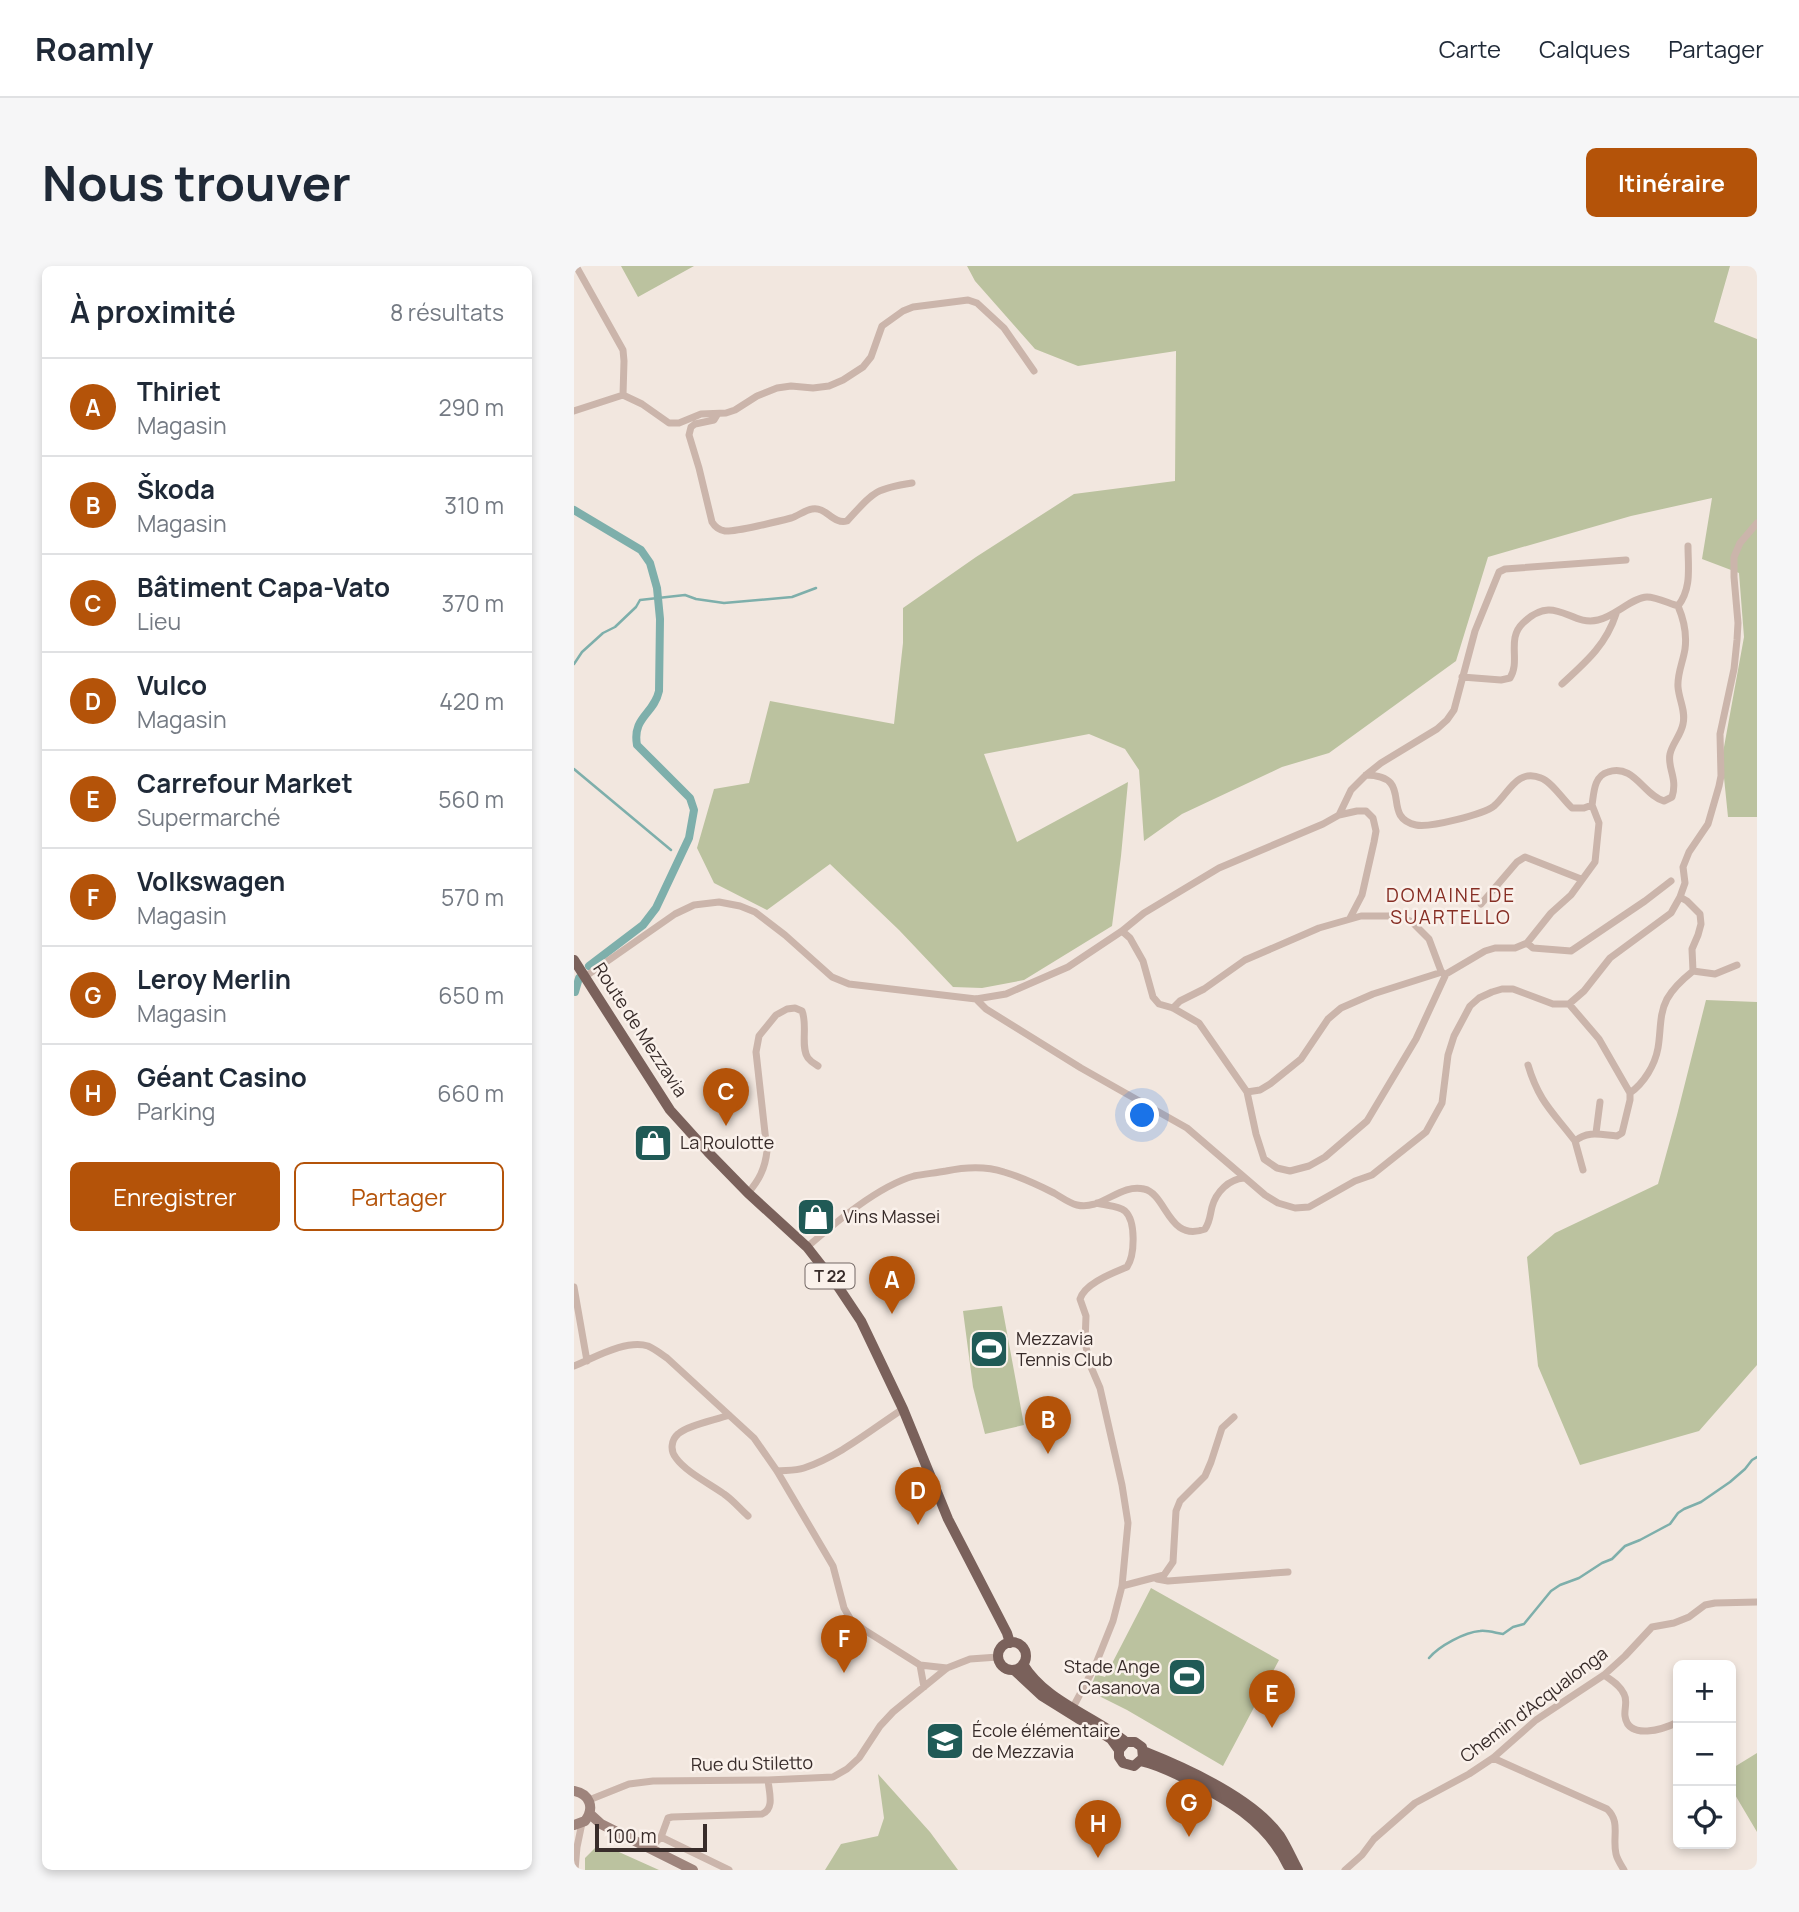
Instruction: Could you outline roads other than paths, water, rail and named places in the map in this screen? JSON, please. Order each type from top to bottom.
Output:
[{"type":"main road","name":"Route de Mezzavia","points":[[574,960],[670,1110],[748,1193],[807,1247],[861,1321],[903,1409],[948,1519],[1010,1643]]},
{"type":"main road","points":[[1010,1643],[1018,1644],[1024,1651],[1025,1660],[1019,1667],[1010,1670],[1002,1666],[998,1657],[1000,1649],[1010,1643]]},
{"type":"main road","points":[[1019,1667],[1071,1711],[1123,1746]]},
{"type":"main road","points":[[1142,1756],[1134,1766],[1126,1765],[1119,1757],[1123,1746],[1130,1741],[1139,1744],[1142,1756],[1210,1790],[1239,1808],[1259,1825],[1290,1870]]},
{"type":"main road","points":[[1142,1756],[1214,1782],[1255,1812],[1279,1836],[1298,1870]]},
{"type":"main road","points":[[574,1791],[589,1800],[583,1821],[601,1824],[693,1870]]},
{"type":"street","points":[[576,266],[623,350],[623,395]]},
{"type":"street","points":[[574,411],[623,395],[642,404],[669,423],[679,423],[701,414],[717,415],[735,410],[757,396],[777,388],[821,387],[844,380],[863,367],[871,357],[882,326],[913,307],[968,300],[977,303],[1004,328],[1034,371]]},
{"type":"street","points":[[717,415],[714,420],[695,424],[689,435],[712,522],[717,529],[727,531],[787,519],[811,509],[819,509],[842,523],[877,491],[912,484]]},
{"type":"street","points":[[976,999],[986,1009],[1081,1068],[1187,1128],[1272,1199],[1295,1208],[1309,1207],[1355,1181],[1372,1175],[1426,1132],[1431,1124],[1442,1103],[1448,1055],[1454,1036],[1471,1006],[1479,998],[1502,989],[1513,989],[1553,1004],[1569,1004],[1584,991],[1610,958],[1671,913],[1685,883],[1683,867],[1689,852],[1706,828],[1715,804],[1721,776],[1720,734],[1734,669],[1737,640],[1734,557],[1740,543],[1757,523]]},
{"type":"street","points":[[1678,606],[1685,597],[1689,580],[1688,546]]},
{"type":"street","points":[[1339,815],[1351,790],[1366,775],[1437,729],[1454,710],[1475,631],[1499,572],[1505,569],[1626,561]]},
{"type":"street","points":[[1462,677],[1501,680],[1510,678],[1515,670],[1513,645],[1516,632],[1536,613],[1549,609],[1559,610],[1577,618],[1596,621],[1616,614],[1634,601],[1645,597],[1678,606]]},
{"type":"street","points":[[1247,1092],[1260,1090],[1270,1084],[1301,1059],[1328,1019],[1341,1008],[1373,994],[1443,973],[1485,951],[1515,948],[1527,943],[1550,913],[1571,895],[1595,862],[1599,822],[1592,804],[1594,788],[1599,777],[1605,772],[1614,770],[1631,774],[1657,799],[1664,802],[1672,797],[1675,778],[1670,753],[1684,721],[1678,677],[1685,637],[1678,606]]},
{"type":"street","points":[[1562,684],[1594,655],[1611,630],[1616,614]]},
{"type":"street","points":[[1366,775],[1384,776],[1392,784],[1399,815],[1404,821],[1418,826],[1479,814],[1493,807],[1513,782],[1532,776],[1543,779],[1572,808],[1584,808],[1592,804]]},
{"type":"street","points":[[584,975],[675,914],[694,905],[719,902],[755,912],[832,977],[849,984],[976,999],[1006,994],[1068,967],[1144,913],[1219,868],[1339,815],[1366,811],[1373,818],[1376,831],[1362,895],[1350,918]]},
{"type":"street","points":[[1482,904],[1517,862],[1525,857],[1581,879]]},
{"type":"street","points":[[1527,943],[1533,948],[1571,951],[1671,881]]},
{"type":"street","points":[[1680,897],[1700,914],[1701,924],[1692,949],[1693,971]]},
{"type":"street","points":[[1122,931],[1130,938],[1143,961],[1153,997],[1159,1004],[1173,1008],[1199,1023],[1247,1092],[1255,1134],[1264,1159],[1277,1168],[1290,1171],[1309,1166],[1325,1157],[1367,1121],[1416,1039],[1443,973],[1429,939],[1412,922],[1399,916],[1361,916],[1319,928],[1245,960],[1173,1008]]},
{"type":"street","points":[[1630,1093],[1646,1077],[1653,1063],[1658,1049],[1662,1014],[1675,987],[1693,971],[1716,974],[1737,965]]},
{"type":"street","points":[[1569,1004],[1599,1039],[1630,1093],[1622,1133],[1617,1136],[1596,1133],[1575,1141]]},
{"type":"street","points":[[748,1193],[760,1178],[767,1151],[756,1052],[759,1035],[776,1014],[795,1008],[802,1011],[806,1019],[805,1050],[808,1058],[818,1066]]},
{"type":"street","points":[[1528,1065],[1542,1100],[1575,1141],[1583,1170]]},
{"type":"street","points":[[1596,1133],[1600,1102]]},
{"type":"street","points":[[807,1247],[843,1216],[895,1183],[959,1168],[1002,1171],[1037,1184],[1080,1206],[1097,1203],[1133,1188],[1144,1189],[1152,1192],[1170,1218],[1180,1227],[1192,1232],[1205,1229],[1209,1224],[1216,1196],[1237,1178],[1245,1178]]},
{"type":"street","points":[[1071,1711],[1095,1666],[1113,1621],[1122,1586],[1128,1523],[1100,1388],[1085,1343],[1086,1316],[1080,1298],[1086,1288],[1127,1267],[1134,1252],[1131,1222],[1127,1213],[1097,1203]]},
{"type":"street","points":[[574,1287],[587,1362]]},
{"type":"street","points":[[574,1366],[625,1345],[650,1347],[667,1358],[754,1438],[777,1471],[833,1566],[844,1608],[851,1620],[920,1665],[947,1668]]},
{"type":"street","points":[[777,1471],[797,1469],[818,1462],[903,1409]]},
{"type":"street","points":[[729,1415],[684,1430],[677,1435],[672,1451],[683,1465],[727,1496],[748,1516]]},
{"type":"street","points":[[1122,1586],[1164,1575],[1173,1562],[1176,1511],[1180,1500],[1205,1476],[1222,1428],[1234,1417]]},
{"type":"street","points":[[1153,1578],[1168,1581],[1288,1572]]},
{"type":"street","name":"Chemin d'Acqualonga","points":[[1345,1870],[1362,1855],[1374,1839],[1415,1803],[1493,1758],[1536,1720],[1604,1675],[1652,1627],[1674,1623],[1705,1605],[1757,1602]]},
{"type":"street","name":"Rue du Stiletto","points":[[589,1800],[629,1784],[653,1781],[833,1777],[859,1758],[880,1726],[893,1712],[947,1668],[970,1660],[998,1657]]},
{"type":"street","points":[[920,1665],[924,1687]]},
{"type":"street","points":[[1604,1675],[1620,1687],[1626,1698],[1625,1716],[1632,1729],[1640,1732],[1665,1728],[1676,1723]]},
{"type":"street","points":[[1493,1758],[1607,1809],[1615,1822],[1615,1852],[1624,1870]]},
{"type":"street","points":[[650,1849],[660,1837],[668,1818],[767,1812],[770,1807],[768,1780]]},
{"type":"street","points":[[576,1870],[577,1847],[583,1821]]},
{"type":"street","points":[[574,1833],[577,1847]]},
{"type":"street","points":[[660,1837],[729,1870]]},
{"type":"waterway","points":[[574,510],[641,550],[650,563],[657,588],[660,619],[659,691],[653,705],[640,722],[636,736],[637,745],[690,798],[694,810],[689,838],[656,908],[643,925],[589,966]]},
{"type":"waterway","points":[[574,664],[582,652],[603,633],[615,627],[640,600],[685,595],[724,603],[792,597],[816,588]]},
{"type":"waterway","points":[[574,769],[671,850]]},
{"type":"waterway","points":[[575,992],[579,978]]},
{"type":"waterway","points":[[1429,1658],[1446,1644],[1467,1634],[1483,1631],[1503,1634],[1524,1624],[1551,1591],[1612,1559],[1625,1546],[1670,1524],[1678,1513],[1701,1502],[1730,1482],[1757,1457]]},
{"type":"place","name":"Bâtiment Capa-Vato","points":[[726,1126]]},
{"type":"place","name":"La Roulotte","points":[[653,1143]]},
{"type":"place","name":"Vins Massei","points":[[816,1217]]},
{"type":"place","name":"Thiriet","points":[[892,1314]]},
{"type":"place","name":"Mezzavia Tennis Club","points":[[989,1349]]},
{"type":"place","name":"Škoda","points":[[1048,1454]]},
{"type":"place","name":"Vulco","points":[[918,1525]]},
{"type":"place","name":"Volkswagen","points":[[844,1673]]},
{"type":"place","name":"Stade Ange Casanova","points":[[1187,1677]]},
{"type":"place","name":"Carrefour Market","points":[[1272,1728]]},
{"type":"place","name":"École élémentaire de Mezzavia","points":[[945,1741]]},
{"type":"place","name":"Leroy Merlin","points":[[1189,1837]]},
{"type":"place","name":"Géant Casino","points":[[1098,1858]]},
{"type":"district","name":"DOMAINE DE SUARTELLO","points":[[1451,906]]}]
